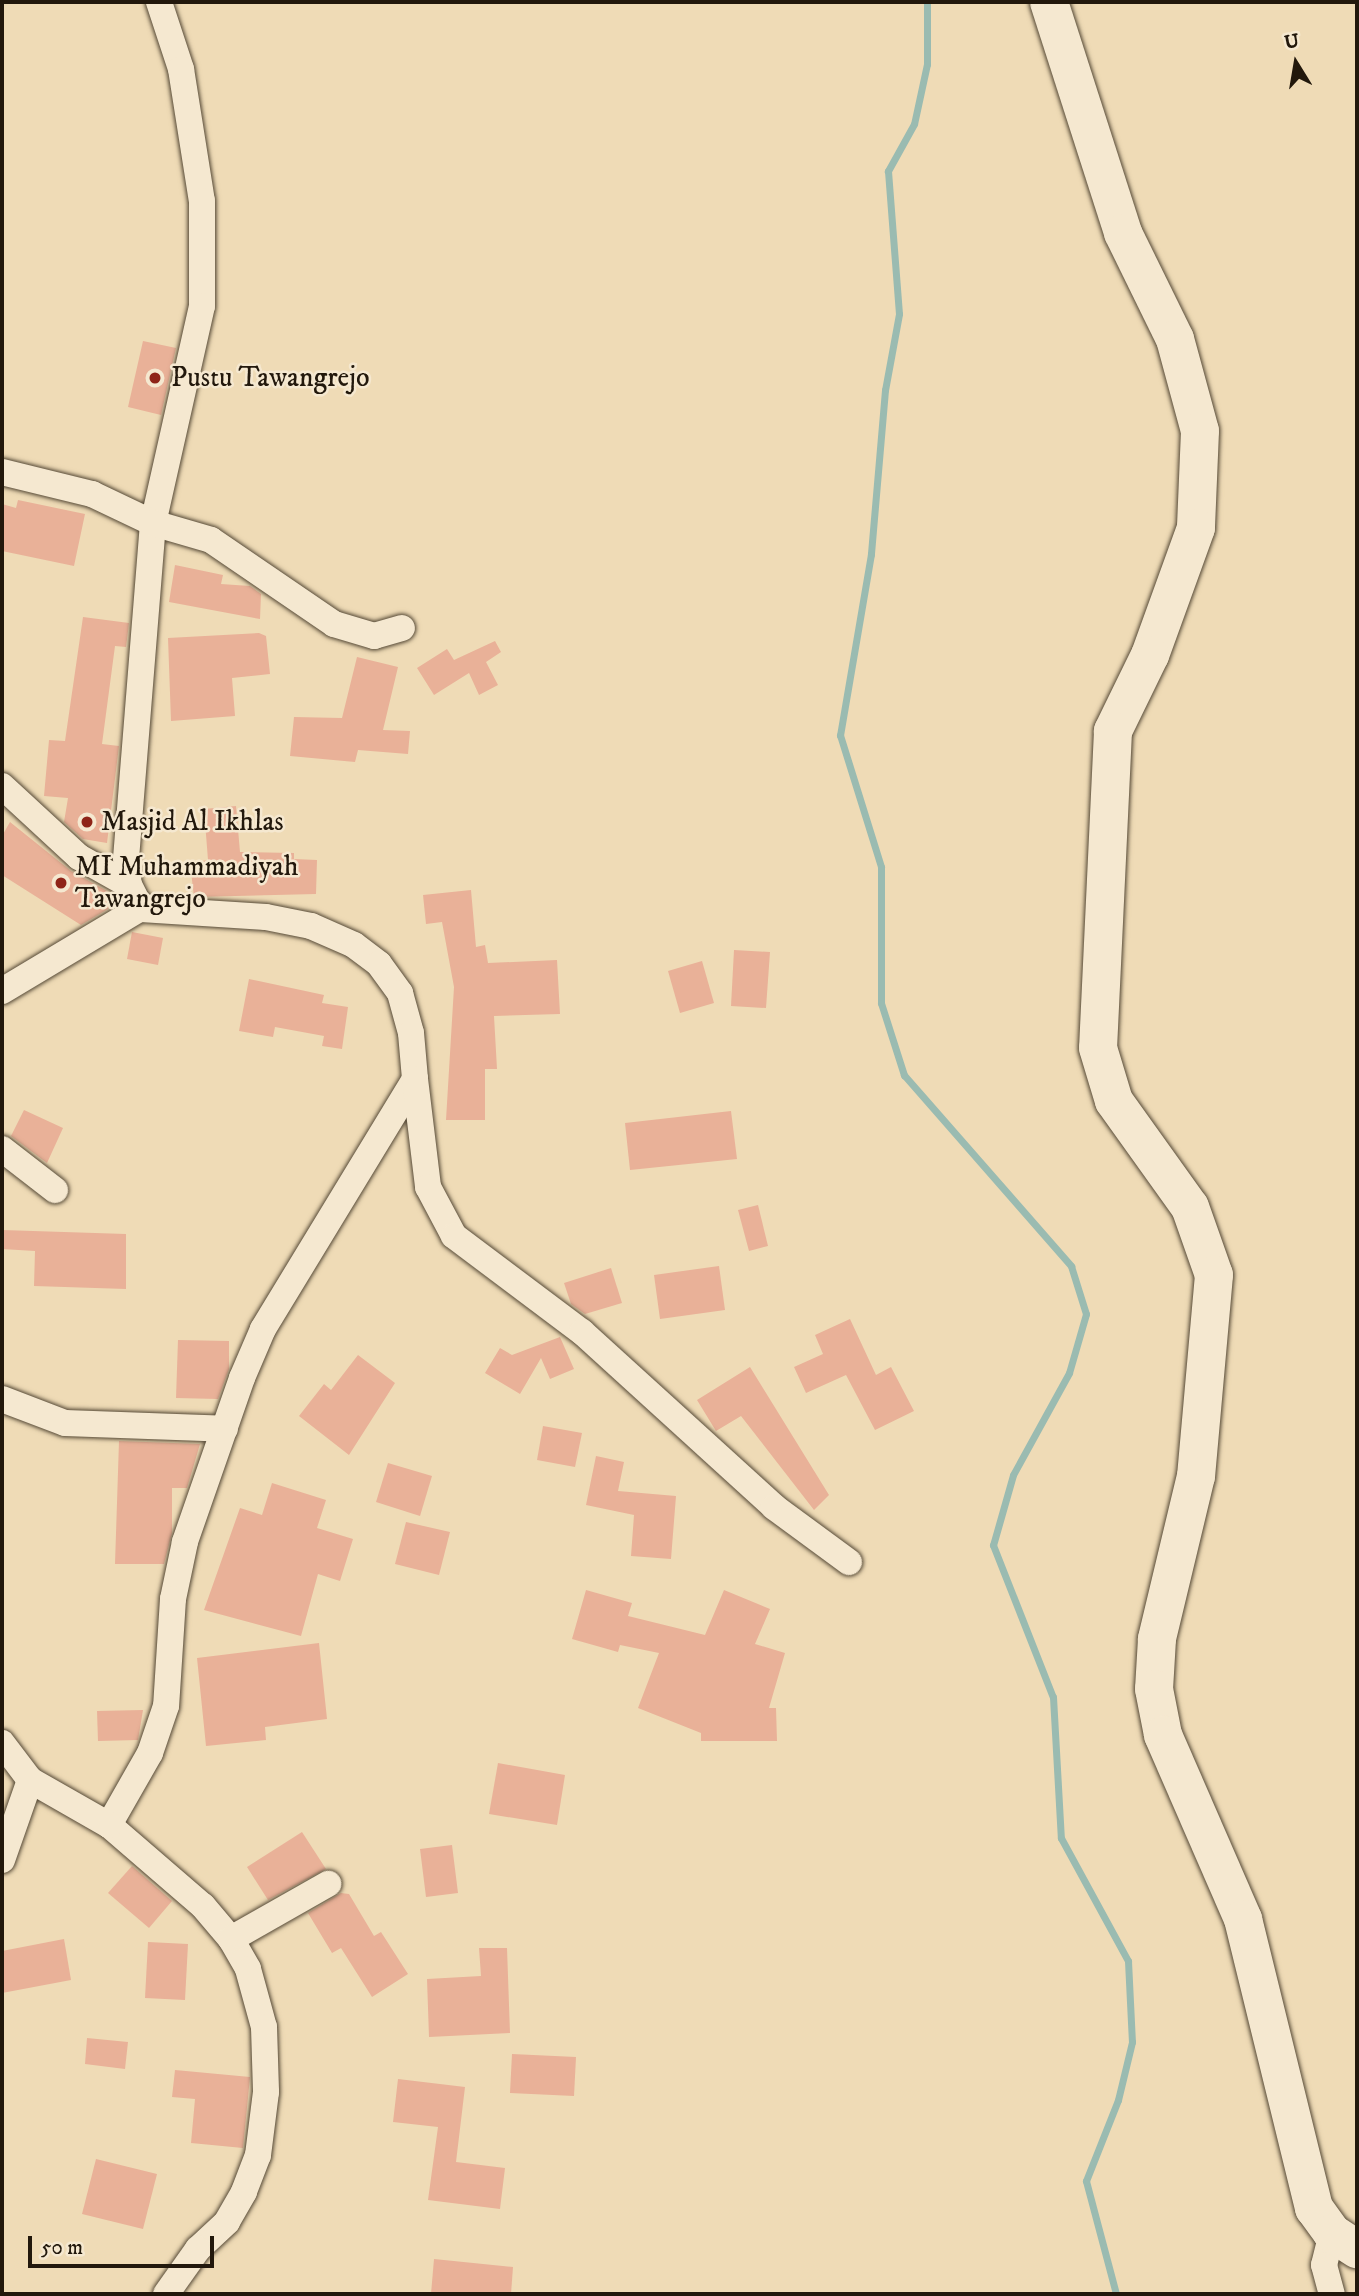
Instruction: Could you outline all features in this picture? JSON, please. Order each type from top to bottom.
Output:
[{"type":"main road","points":[[1049,2],[1123,233],[1175,338],[1200,431],[1195,528],[1150,654],[1113,731],[1098,1048],[1114,1101],[1190,1207],[1214,1275],[1196,1476],[1157,1639],[1154,1689],[1163,1735],[1243,1919],[1300,2166],[1314,2208],[1344,2241]]},
{"type":"street","points":[[137,895],[126,858],[153,523],[202,306],[202,201],[181,69],[159,2]]},
{"type":"street","points":[[2,472],[92,494],[153,523],[220,545],[334,624],[374,636],[402,628]]},
{"type":"street","points":[[2,786],[79,857],[137,895],[311,926],[354,945],[379,964],[400,993],[411,1033],[428,1187],[454,1236],[582,1332],[774,1507],[849,1562]]},
{"type":"street","points":[[2,991],[137,895]]},
{"type":"street","points":[[109,1825],[150,1754],[166,1706],[173,1599],[185,1542],[263,1329],[415,1079]]},
{"type":"street","points":[[2,1149],[55,1190]]},
{"type":"street","points":[[2,1399],[65,1423],[225,1429]]},
{"type":"street","points":[[2,1743],[30,1780],[109,1825],[203,1906],[231,1939],[248,1969],[264,2027],[266,2092],[258,2155],[227,2222],[198,2249],[166,2294]]},
{"type":"street","points":[[2,1860],[30,1780]]},
{"type":"street","points":[[231,1939],[328,1884]]},
{"type":"street","points":[[1332,2294],[1324,2265],[1344,2241]]},
{"type":"building","name":"Pustu Tawangrejo","points":[[143,341],[176,348],[161,415],[128,407]]},
{"type":"building","points":[[18,500],[85,514],[74,566],[2,551],[2,504],[16,508]]},
{"type":"building","points":[[175,565],[223,575],[221,584],[250,586],[261,594],[260,619],[169,602]]},
{"type":"building","points":[[83,617],[129,623],[126,647],[115,646],[102,744],[119,746],[107,843],[83,839],[64,822],[68,798],[44,796],[49,740],[65,741]]},
{"type":"building","points":[[259,633],[266,636],[270,674],[232,678],[235,716],[171,721],[168,638]]},
{"type":"building","points":[[495,641],[501,652],[486,662],[498,685],[479,695],[469,673],[434,695],[417,668],[447,649],[454,660]]},
{"type":"building","points":[[357,657],[398,667],[383,730],[410,731],[408,754],[358,750],[355,762],[290,756],[294,717],[342,718]]},
{"type":"building","points":[[236,806],[240,852],[294,853],[294,859],[317,860],[316,894],[194,897],[190,863],[208,860],[204,809]]},
{"type":"building","name":"MI Muhammadiyah Tawangrejo","points":[[10,822],[71,871],[116,896],[108,909],[81,925],[2,875],[2,836]]},
{"type":"building","points":[[471,890],[476,947],[485,945],[488,963],[557,960],[560,1014],[494,1016],[497,1069],[485,1069],[485,1120],[446,1120],[454,987],[442,922],[426,924],[423,895]]},
{"type":"building","points":[[132,932],[163,938],[158,965],[127,959]]},
{"type":"building","points":[[734,950],[770,952],[766,1008],[731,1006]]},
{"type":"building","points":[[702,961],[714,1003],[680,1013],[668,971]]},
{"type":"building","points":[[249,979],[324,995],[322,1003],[348,1007],[342,1049],[322,1046],[324,1036],[275,1027],[273,1037],[239,1031]]},
{"type":"building","points":[[24,1110],[63,1128],[47,1163],[11,1136]]},
{"type":"building","points":[[731,1111],[737,1159],[630,1170],[625,1123]]},
{"type":"building","points":[[758,1205],[768,1246],[749,1251],[738,1210]]},
{"type":"building","points":[[2,1230],[126,1234],[126,1289],[34,1286],[35,1251],[2,1249]]},
{"type":"building","points":[[719,1266],[725,1310],[660,1319],[654,1275]]},
{"type":"building","points":[[611,1268],[622,1303],[585,1314],[571,1304],[564,1283]]},
{"type":"building","points":[[850,1319],[876,1375],[891,1367],[914,1411],[875,1430],[846,1375],[806,1393],[794,1367],[823,1354],[815,1335]]},
{"type":"building","points":[[560,1337],[574,1369],[550,1379],[541,1358],[520,1394],[485,1373],[500,1348],[512,1355]]},
{"type":"building","points":[[178,1340],[229,1341],[229,1369],[218,1399],[176,1398]]},
{"type":"building","points":[[358,1355],[395,1383],[349,1455],[299,1416],[324,1384],[331,1390]]},
{"type":"building","points":[[750,1367],[829,1495],[814,1510],[741,1416],[716,1431],[697,1400]]},
{"type":"building","points":[[543,1426],[582,1433],[575,1467],[537,1460]]},
{"type":"building","points":[[119,1441],[200,1444],[187,1488],[172,1488],[172,1533],[164,1564],[115,1564]]},
{"type":"building","points":[[596,1456],[624,1462],[618,1491],[676,1496],[671,1559],[631,1556],[634,1515],[586,1505]]},
{"type":"building","points":[[388,1463],[432,1476],[420,1516],[376,1502]]},
{"type":"building","points":[[272,1483],[326,1500],[317,1528],[353,1539],[340,1581],[318,1574],[301,1636],[204,1610],[240,1508],[262,1515]]},
{"type":"building","points":[[406,1522],[450,1532],[439,1575],[395,1564]]},
{"type":"building","points":[[586,1590],[632,1603],[628,1616],[705,1635],[724,1590],[770,1609],[755,1644],[785,1653],[769,1708],[776,1708],[777,1741],[701,1741],[701,1733],[638,1708],[659,1653],[620,1645],[618,1652],[572,1639]]},
{"type":"building","points":[[319,1643],[327,1719],[265,1727],[266,1740],[206,1746],[197,1658]]},
{"type":"building","points":[[143,1710],[138,1740],[98,1741],[97,1711]]},
{"type":"building","points":[[498,1763],[565,1775],[557,1825],[489,1814]]},
{"type":"building","points":[[302,1832],[326,1869],[268,1900],[247,1867]]},
{"type":"building","points":[[452,1845],[458,1893],[426,1897],[420,1849]]},
{"type":"building","points":[[132,1866],[172,1901],[149,1928],[108,1893]]},
{"type":"building","points":[[341,1893],[349,1894],[374,1936],[381,1932],[408,1974],[372,1997],[341,1948],[332,1953],[308,1913]]},
{"type":"building","points":[[64,1939],[71,1980],[2,1993],[2,1951]]},
{"type":"building","points":[[148,1942],[188,1944],[185,2000],[145,1998]]},
{"type":"building","points":[[479,1948],[507,1948],[510,2033],[429,2037],[427,1979],[481,1976]]},
{"type":"building","points":[[87,2038],[128,2042],[125,2069],[85,2064]]},
{"type":"building","points":[[512,2054],[576,2057],[574,2096],[510,2093]]},
{"type":"building","points":[[175,2070],[250,2077],[243,2148],[191,2143],[195,2099],[172,2097]]},
{"type":"building","points":[[398,2079],[465,2087],[456,2162],[505,2168],[500,2209],[428,2200],[438,2127],[393,2122]]},
{"type":"building","points":[[96,2159],[157,2174],[143,2229],[82,2214]]},
{"type":"building","points":[[434,2259],[513,2267],[511,2294],[431,2294]]},
{"type":"waterway","points":[[927,2],[927,64],[914,124],[888,171],[899,314],[885,390],[871,554],[840,735],[881,867],[881,1003],[904,1075],[1071,1266],[1086,1314],[1069,1373],[1013,1475],[993,1545],[1053,1697],[1061,1838],[1128,1961],[1132,2042],[1118,2100],[1086,2181],[1116,2294]]},
{"type":"place","name":"Pustu Tawangrejo","points":[[155,378]]},
{"type":"place","name":"Masjid Al Ikhlas","points":[[87,822]]},
{"type":"place","name":"MI Muhammadiyah Tawangrejo","points":[[61,883]]}]
